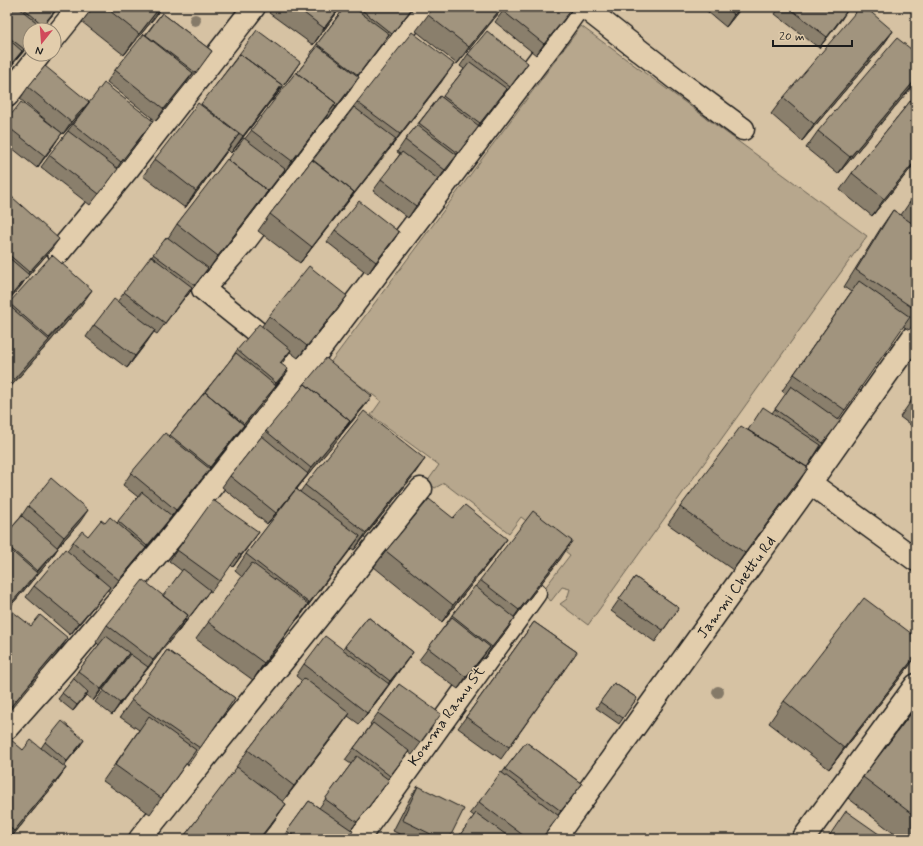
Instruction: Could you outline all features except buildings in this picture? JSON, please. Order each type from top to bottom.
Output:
[{"type":"street","points":[[62,28],[79,7]]},
{"type":"street","points":[[59,252],[127,170],[254,7]]},
{"type":"street","points":[[304,370],[203,289],[245,241],[422,7]]},
{"type":"street","points":[[7,728],[64,664],[170,539],[304,370],[578,7]]},
{"type":"street","points":[[584,7],[681,83],[743,129]]},
{"type":"street","points":[[7,96],[34,62]]},
{"type":"street","name":"Jammi Chettu Rd","points":[[554,839],[916,333]]},
{"type":"street","points":[[810,483],[916,560]]},
{"type":"street","points":[[140,839],[421,489]]},
{"type":"street","name":"Komma Ramu St","points":[[358,839],[535,593]]},
{"type":"street","points":[[803,839],[916,685]]},
{"type":"shaded area","points":[[581,26],[867,236],[588,625],[560,604],[567,599],[570,589],[562,587],[551,601],[541,593],[570,555],[521,517],[509,533],[444,483],[435,488],[427,482],[439,465],[371,415],[381,401],[330,363]]}]
